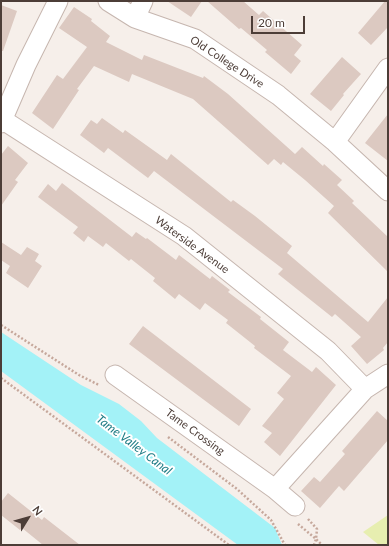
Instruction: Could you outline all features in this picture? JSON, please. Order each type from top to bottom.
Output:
[{"type":"street","points":[[2,121],[26,65],[58,1]]},
{"type":"street","name":"Old College Drive","points":[[108,1],[134,18],[195,39],[278,95],[335,142],[388,192]]},
{"type":"street","points":[[134,18],[143,1]]},
{"type":"street","points":[[335,142],[388,68]]},
{"type":"street","name":"Waterside Avenue","points":[[2,121],[184,236],[328,351],[365,389]]},
{"type":"street","points":[[275,490],[365,389],[388,374]]},
{"type":"street","name":"Tame Crossing","points":[[115,375],[295,506]]},
{"type":"path","points":[[1,324],[79,375],[100,386]]},
{"type":"path","points":[[1,378],[229,545]]},
{"type":"path","points":[[237,489],[271,520],[285,545]]},
{"type":"path","points":[[295,506],[317,529],[316,539],[322,545]]},
{"type":"green space","points":[[388,515],[388,545],[379,545],[363,532]]},
{"type":"water","name":"Tame Valley Canal","points":[[1,332],[81,385],[119,404],[141,421],[157,438],[275,528],[282,545],[238,545],[1,371]]},
{"type":"building","points":[[167,1],[202,1],[191,17]]},
{"type":"building","points":[[207,1],[243,1],[259,15],[263,11],[302,45],[294,55],[301,61],[291,74],[265,52],[267,50],[241,28],[239,29]]},
{"type":"building","points":[[385,1],[388,1],[388,27],[371,45],[358,33]]},
{"type":"building","points":[[1,5],[17,11],[3,51],[1,51]]},
{"type":"building","points":[[74,7],[92,19],[91,21],[110,36],[106,42],[142,60],[144,55],[203,78],[204,76],[228,94],[295,154],[302,147],[323,166],[324,164],[342,180],[337,185],[354,201],[352,203],[388,237],[388,272],[328,213],[334,206],[305,180],[283,162],[281,165],[274,159],[268,165],[193,99],[132,74],[129,82],[94,66],[77,89],[79,90],[53,129],[32,113],[57,75],[63,79],[87,47],[59,28]]},
{"type":"building","points":[[342,57],[361,74],[343,94],[344,95],[331,111],[310,94]]},
{"type":"building","points":[[388,114],[388,161],[365,143]]},
{"type":"building","points":[[102,118],[123,133],[125,130],[167,160],[171,154],[231,202],[233,200],[255,216],[292,246],[287,253],[368,322],[388,297],[388,342],[383,348],[384,350],[367,364],[351,346],[361,337],[335,314],[332,317],[278,274],[283,269],[154,171],[148,178],[108,148],[104,153],[80,135],[91,120],[97,124]]},
{"type":"building","points":[[8,146],[28,163],[15,180],[18,182],[1,206],[1,155]]},
{"type":"building","points":[[62,183],[132,237],[136,232],[146,239],[147,238],[176,260],[179,255],[210,279],[212,276],[230,290],[228,292],[261,317],[260,319],[289,342],[283,350],[312,372],[316,367],[336,385],[280,456],[264,442],[272,433],[262,426],[284,399],[277,393],[291,376],[254,348],[255,346],[226,323],[228,320],[205,303],[200,310],[179,294],[175,299],[153,281],[155,278],[131,259],[129,261],[106,243],[103,247],[88,236],[84,242],[73,233],[78,227],[38,197],[48,184],[56,191]]},
{"type":"building","points":[[1,242],[21,255],[27,247],[39,254],[35,261],[42,266],[28,288],[6,273],[10,266],[1,260]]},
{"type":"building","points":[[143,326],[251,409],[239,426],[129,344]]},
{"type":"building","points":[[377,411],[388,421],[388,440],[344,491],[339,486],[320,508],[301,491],[314,477],[320,482],[345,454],[342,451]]},
{"type":"building","points":[[8,493],[42,520],[44,517],[80,545],[43,545],[22,528],[20,530],[1,515],[1,502]]}]
